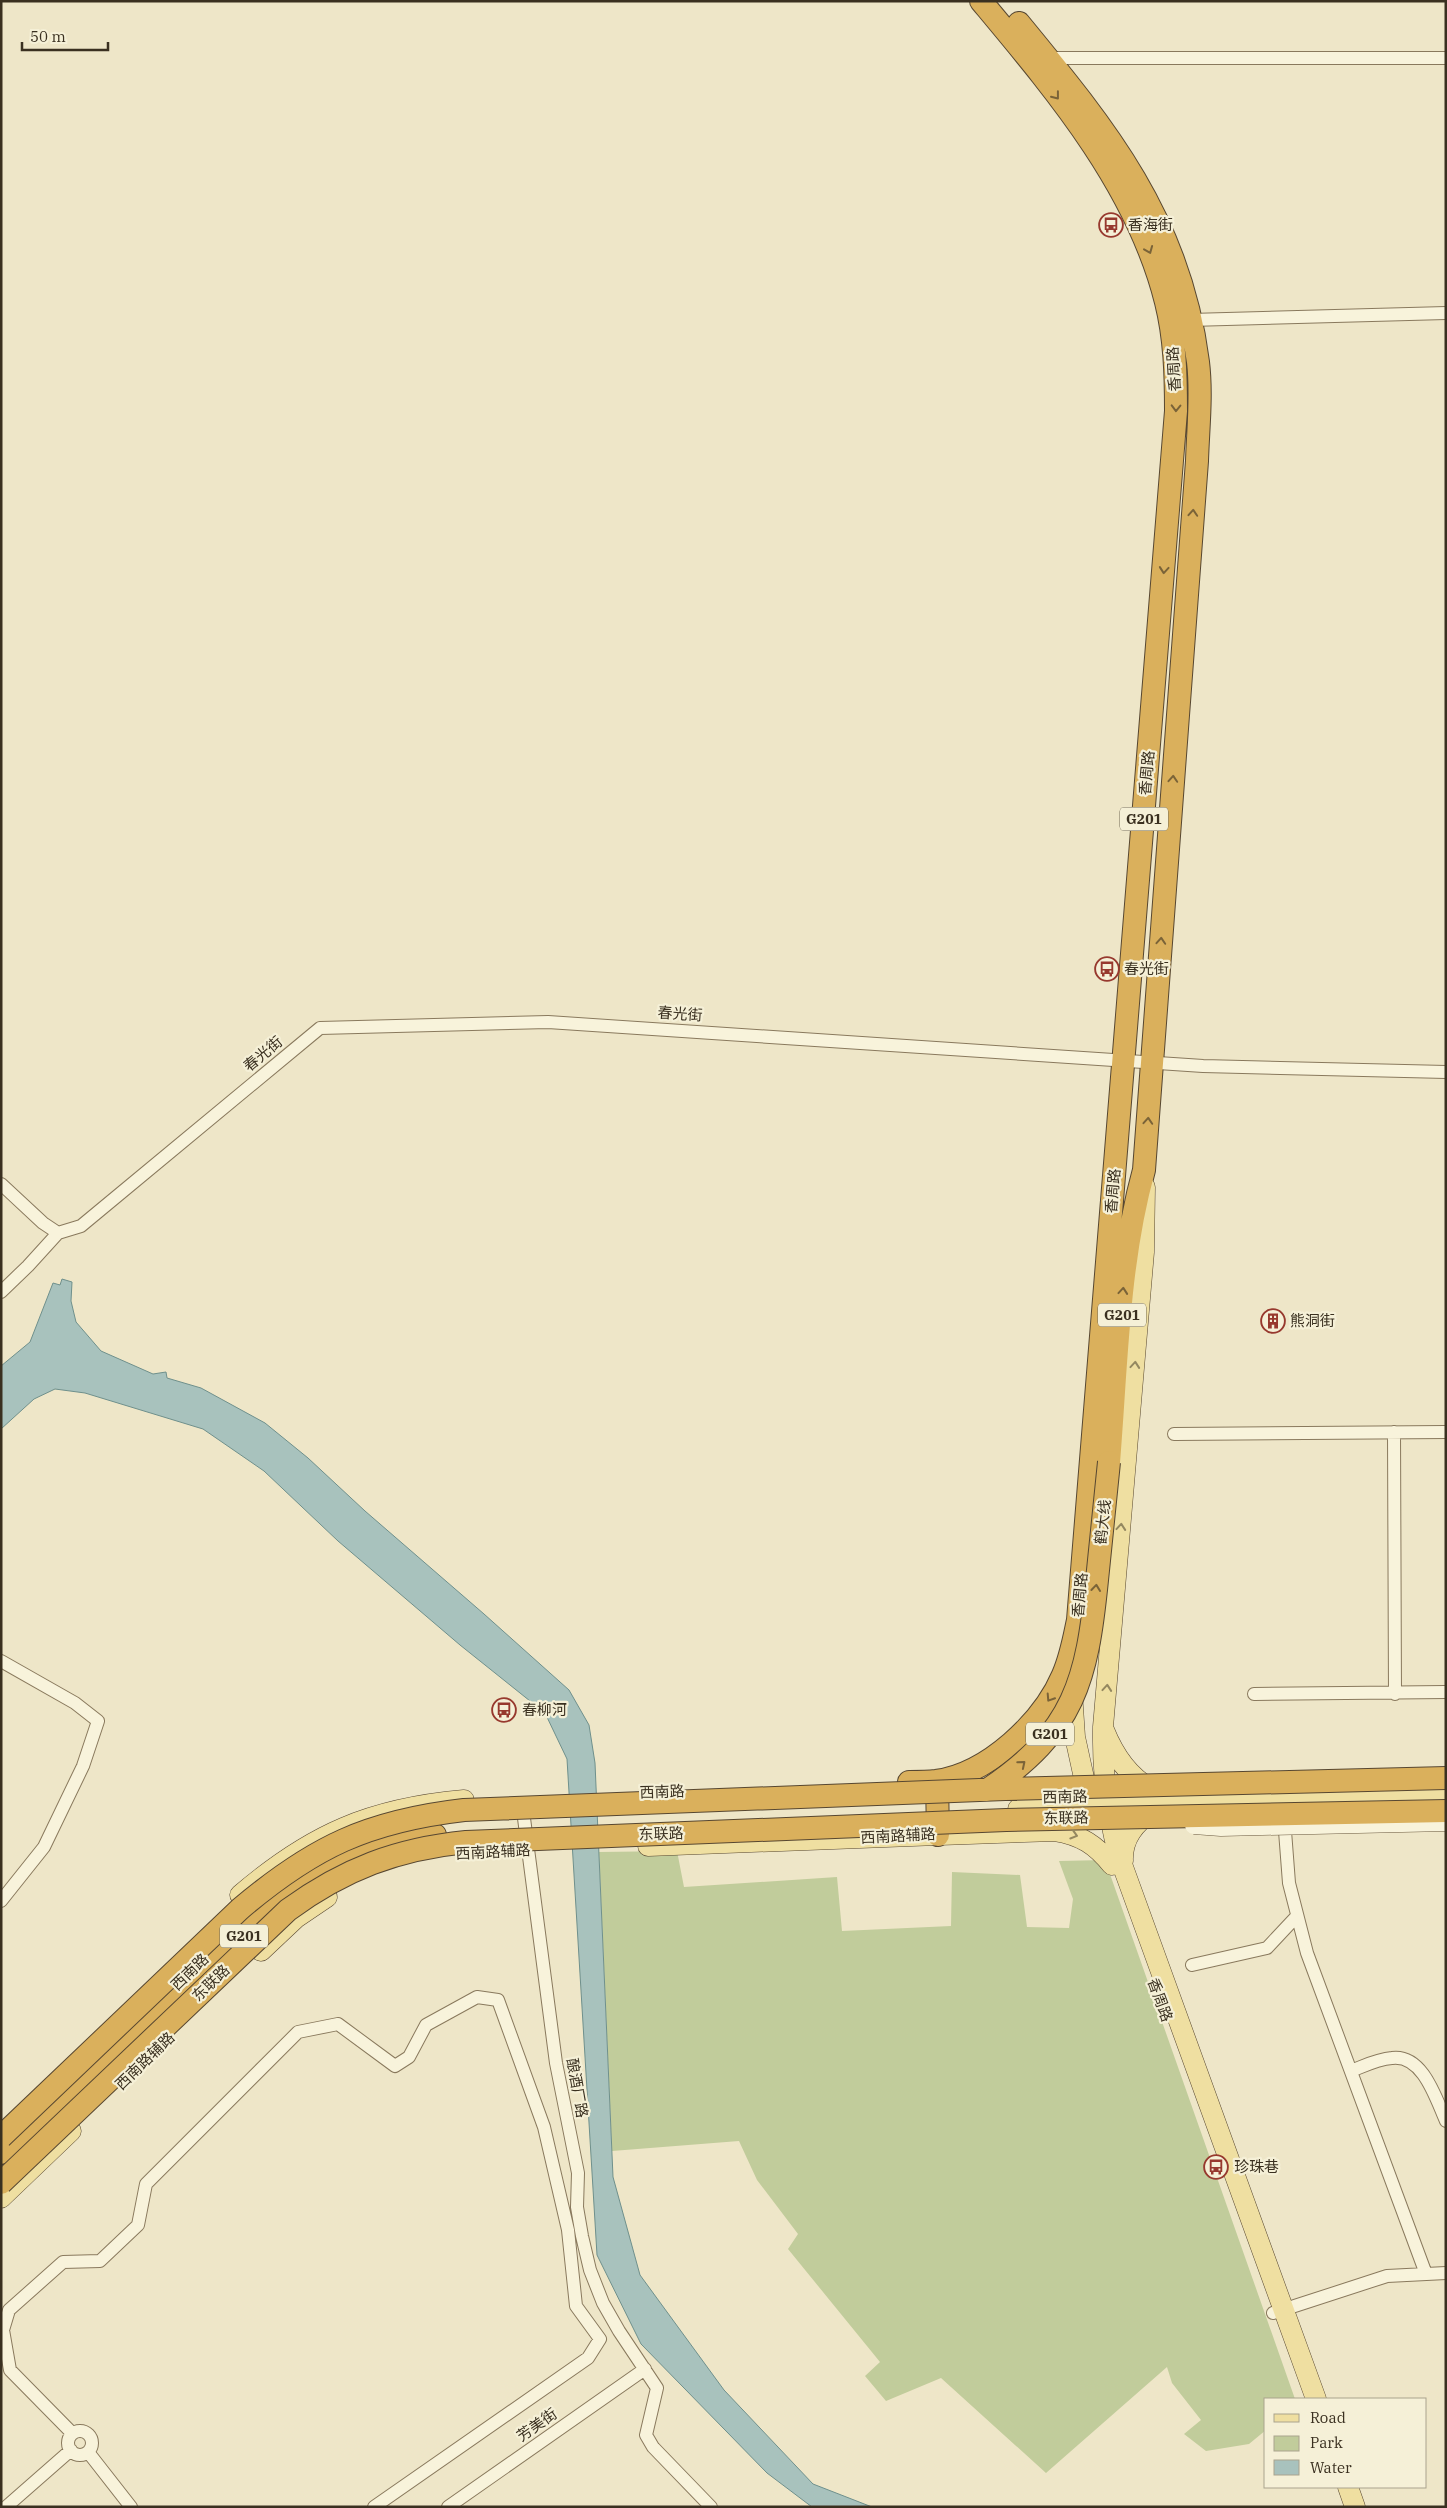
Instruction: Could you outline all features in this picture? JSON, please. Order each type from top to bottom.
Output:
[{"type":"highway","name":"香周路","points":[[981,1],[1036,58],[1086,105],[1136,178],[1157,217],[1174,258],[1190,320],[1198,363],[1197,451],[1144,1170]]},
{"type":"highway","name":"香周路","points":[[1000,1],[1097,151],[1139,225],[1166,302],[1176,366],[1173,458],[1078,1620]]},
{"type":"highway","name":"鹤大线","points":[[794,1818],[932,1812],[949,1808],[984,1793],[1033,1754],[1060,1721],[1071,1702],[1086,1662],[1093,1617],[1109,1462],[1127,1251],[1144,1170]]},
{"type":"highway","name":"G201","points":[[937,1781],[956,1776],[990,1759],[1022,1734],[1038,1716],[1063,1676],[1072,1652],[1078,1620]]},
{"type":"highway","name":"东联路","points":[[1,2183],[288,1910],[332,1880],[385,1858],[437,1845],[466,1842],[986,1820],[1105,1801],[1446,1778]]},
{"type":"highway","name":"西南路","points":[[1,2153],[248,1917],[296,1877],[340,1853],[376,1838],[404,1830],[465,1821],[521,1798],[937,1781]]},
{"type":"highway","points":[[937,1781],[938,1835]]},
{"type":"highway","name":"东联路","points":[[1,2138],[240,1909],[269,1885],[317,1852],[373,1828],[403,1819],[464,1810],[1105,1801],[1446,1810]]},
{"type":"highway","name":"西南路","points":[[1,2168],[281,1901],[304,1884],[353,1858],[380,1847],[436,1835],[527,1840],[602,1837],[794,1818]]},
{"type":"highway","points":[[178,2030],[199,1978]]},
{"type":"main road","name":"香周路","points":[[1144,1170],[1144,1252],[1103,1727],[1102,1765],[1105,1801],[1118,1867],[1278,2311],[1304,2398]]},
{"type":"main road","name":"香周路","points":[[1078,1620],[1072,1679],[1075,1737],[1105,1801]]},
{"type":"main road","points":[[938,1835],[1046,1831],[1069,1833],[1091,1843],[1118,1867],[1126,1839],[1133,1827],[1164,1800],[1128,1770],[1109,1742],[1103,1727]]},
{"type":"main road","points":[[1105,1801],[1218,1773],[1446,1767]]},
{"type":"main road","name":"西南路","points":[[937,1781],[1006,1804]]},
{"type":"main road","name":"西南路","points":[[1105,1801],[1446,1788]]},
{"type":"main road","points":[[1,2123],[233,1902],[270,1871],[310,1843],[340,1828],[401,1808],[464,1800],[521,1798]]},
{"type":"main road","name":"西南路","points":[[1164,1800],[1283,1803],[1446,1800]]},
{"type":"main road","points":[[1105,1801],[1221,1827],[1446,1822]]},
{"type":"main road","name":"西南路辅路","points":[[602,1837],[938,1835],[1006,1804],[1105,1801]]},
{"type":"main road","name":"西南路辅路","points":[[1,2198],[296,1918],[338,1890],[388,1869],[439,1856],[527,1840]]},
{"type":"main road","name":"香周路","points":[[1278,2311],[1316,2398]]},
{"type":"main road","points":[[1335,2488],[1342,2507]]},
{"type":"main road","points":[[1348,2488],[1355,2507]]},
{"type":"street","points":[[1036,58],[1446,58]]},
{"type":"street","points":[[1190,320],[1446,313]]},
{"type":"street","name":"春光街","points":[[58,1233],[81,1226],[320,1028],[548,1022],[1152,1063],[1446,1072]]},
{"type":"street","points":[[1,1184],[43,1223],[58,1233],[1,1292]]},
{"type":"street","points":[[1394,1432],[1395,1694]]},
{"type":"street","points":[[1174,1434],[1446,1432]]},
{"type":"street","points":[[1,1661],[75,1703],[98,1721],[83,1766],[44,1847],[2,1897]]},
{"type":"street","points":[[1254,1694],[1446,1692]]},
{"type":"street","name":"酿酒厂路","points":[[521,1798],[556,2063],[578,2173],[577,2207],[590,2270],[603,2303],[619,2332],[657,2388],[646,2435],[653,2447],[711,2507]]},
{"type":"street","points":[[1283,1803],[1284,1850],[1296,1917],[1426,2274]]},
{"type":"street","points":[[1192,1965],[1267,1948],[1296,1917]]},
{"type":"street","points":[[72,2434],[10,2370],[3,2330],[9,2310],[63,2262],[100,2261],[138,2225],[146,2184],[298,2032],[338,2024],[395,2066],[409,2057],[426,2025],[477,1997],[498,2000],[544,2127],[568,2230],[576,2306],[600,2339],[588,2358],[374,2507]]},
{"type":"street","points":[[1351,2071],[1394,2057],[1407,2060],[1420,2070],[1431,2086],[1446,2121]]},
{"type":"street","points":[[1278,2311],[1387,2276],[1446,2273]]},
{"type":"street","name":"芳美街","points":[[448,2507],[645,2369]]},
{"type":"street","points":[[80,2431],[87,2434],[91,2440],[88,2452],[81,2454],[71,2450],[68,2444],[72,2434],[80,2431]]},
{"type":"street","points":[[6,2507],[71,2450]]},
{"type":"street","points":[[88,2452],[131,2507]]},
{"type":"green space","points":[[677,1851],[684,1887],[837,1877],[842,1931],[951,1926],[952,1872],[1020,1875],[1027,1927],[1069,1928],[1073,1899],[1059,1861],[1105,1860],[1295,2398],[1264,2398],[1264,2432],[1249,2444],[1206,2451],[1184,2434],[1201,2420],[1172,2383],[1167,2367],[1046,2473],[941,2378],[886,2401],[865,2376],[880,2362],[788,2249],[798,2234],[757,2180],[739,2141],[612,2151],[599,1852]]},
{"type":"water","name":"春柳河","points":[[62,1279],[72,1282],[71,1301],[76,1322],[101,1351],[153,1374],[166,1372],[167,1378],[201,1388],[265,1423],[308,1458],[365,1511],[569,1690],[589,1725],[595,1763],[613,2177],[640,2275],[724,2390],[813,2484],[872,2507],[812,2507],[767,2473],[641,2344],[597,2255],[567,1759],[545,1713],[460,1645],[338,1541],[264,1471],[203,1429],[85,1393],[55,1389],[34,1399],[1,1429],[1,1366],[30,1342],[53,1283],[60,1285]]},
{"type":"place","name":"香海街","points":[[1111,225]]},
{"type":"place","name":"春光街","points":[[1107,969]]},
{"type":"place","name":"熊洞街","points":[[1273,1321]]},
{"type":"place","name":"春柳河","points":[[504,1710]]},
{"type":"place","name":"珍珠巷","points":[[1216,2167]]}]
